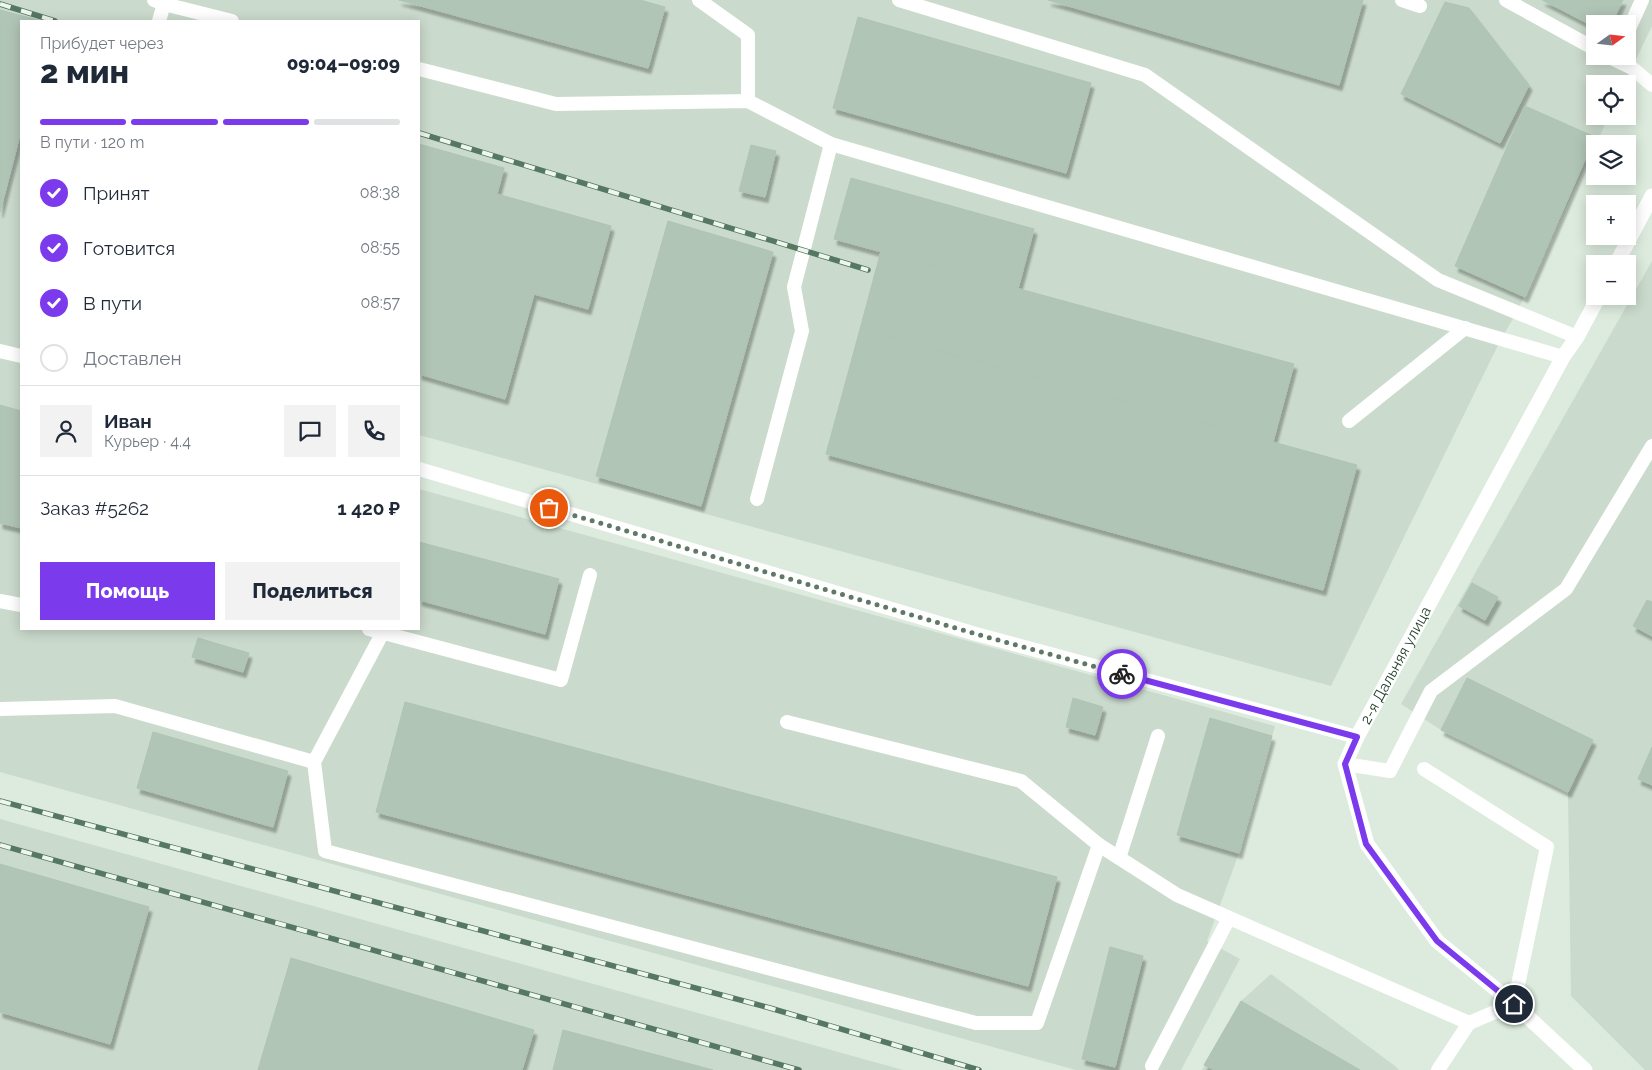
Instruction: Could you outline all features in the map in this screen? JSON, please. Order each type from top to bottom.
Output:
[{"type":"street","points":[[1621,255],[1652,196]]},
{"type":"street","name":"2-я Дальняя улица","points":[[1345,764],[1357,737],[1563,357],[1594,305]]},
{"type":"street","points":[[1345,764],[1366,844],[1437,941],[1514,1004],[1585,1070]]},
{"type":"lane","points":[[699,0],[748,35],[748,101]]},
{"type":"lane","points":[[899,0],[1145,75],[1438,280],[1577,336]]},
{"type":"lane","points":[[1402,0],[1420,6]]},
{"type":"lane","points":[[1506,0],[1586,45]]},
{"type":"lane","points":[[1635,15],[1642,0]]},
{"type":"lane","points":[[159,20],[161,1],[228,20]]},
{"type":"lane","points":[[1627,65],[1652,85]]},
{"type":"lane","points":[[420,69],[556,104],[748,101],[831,144],[1563,357]]},
{"type":"lane","points":[[758,499],[802,331],[794,287],[831,144]]},
{"type":"lane","points":[[1349,421],[1465,328]]},
{"type":"lane","points":[[0,351],[20,356]]},
{"type":"lane","points":[[1345,764],[1390,772],[1431,691],[1566,589],[1652,446]]},
{"type":"lane","points":[[420,469],[976,634],[1357,737]]},
{"type":"lane","points":[[374,630],[561,680],[590,574]]},
{"type":"lane","points":[[0,601],[20,605]]},
{"type":"lane","points":[[383,632],[314,762],[325,852],[976,1023],[1037,1023],[1099,845]]},
{"type":"lane","points":[[0,709],[115,706],[314,762]]},
{"type":"lane","points":[[786,722],[1021,782],[1099,845],[1178,895],[1469,1023]]},
{"type":"lane","points":[[1119,858],[1158,736]]},
{"type":"lane","points":[[1424,769],[1547,847],[1514,1004],[1469,1023],[1438,1070]]},
{"type":"lane","points":[[1152,1066],[1229,918]]},
{"type":"shaded area","points":[[0,0],[1652,0],[1652,26],[1636,59],[1636,15],[1586,15],[1586,65],[1633,65],[1628,75],[1586,75],[1586,125],[1605,125],[1600,135],[1586,135],[1586,165],[1517,312],[1501,339],[1331,686],[420,435],[420,20],[20,20],[20,630],[420,630],[420,489],[1275,726],[1239,853],[1207,941],[1240,959],[1181,1070],[1076,1070],[0,772]]},
{"type":"shaded area","points":[[1652,261],[1652,1070],[1645,1070],[1571,996],[1568,792],[1441,730],[1401,704],[1627,305],[1636,305],[1636,289]]},
{"type":"shaded area","points":[[0,819],[903,1070],[0,1070]]},
{"type":"shaded area","points":[[1271,974],[1399,1070],[1202,1070],[1241,1001]]},
{"type":"building","points":[[399,0],[640,0],[665,7],[648,68]]},
{"type":"building","points":[[1048,0],[1363,0],[1339,85]]},
{"type":"building","points":[[1542,0],[1623,0],[1616,15],[1586,15],[1586,22]]},
{"type":"building","points":[[1445,2],[1469,8],[1529,85],[1500,143],[1401,94]]},
{"type":"building","points":[[0,10],[38,20],[20,20],[20,135],[0,212]]},
{"type":"building","points":[[858,17],[1091,83],[1066,173],[833,108]]},
{"type":"building","points":[[1525,106],[1590,135],[1586,135],[1586,158],[1525,297],[1455,266]]},
{"type":"building","points":[[420,144],[504,168],[497,194],[611,226],[588,309],[534,294],[505,399],[420,374]]},
{"type":"building","points":[[751,145],[776,151],[765,197],[739,191]]},
{"type":"building","points":[[851,178],[1034,229],[1018,289],[834,239]]},
{"type":"building","points":[[668,221],[773,252],[701,506],[596,476]]},
{"type":"building","points":[[881,251],[1294,364],[1273,442],[860,329]]},
{"type":"building","points":[[860,329],[1357,465],[1323,590],[826,454]]},
{"type":"building","points":[[0,405],[20,411],[20,528],[0,523]]},
{"type":"building","points":[[420,542],[559,579],[545,634],[420,600]]},
{"type":"building","points":[[1472,583],[1498,597],[1485,620],[1459,606]]},
{"type":"building","points":[[1647,600],[1652,602],[1652,636],[1633,626]]},
{"type":"building","points":[[198,638],[249,653],[243,672],[192,657]]},
{"type":"building","points":[[1467,678],[1593,740],[1568,792],[1441,730]]},
{"type":"building","points":[[1073,698],[1103,707],[1095,735],[1066,727]]},
{"type":"building","points":[[405,702],[1057,877],[1028,986],[376,812]]},
{"type":"building","points":[[1210,718],[1272,736],[1239,853],[1177,835]]},
{"type":"building","points":[[153,732],[288,771],[273,827],[137,788]]},
{"type":"building","points":[[1652,747],[1652,785],[1638,779]]},
{"type":"building","points":[[0,864],[149,907],[110,1044],[0,1012]]},
{"type":"building","points":[[1110,947],[1143,956],[1115,1067],[1082,1059]]},
{"type":"building","points":[[291,958],[534,1030],[522,1070],[258,1070]]},
{"type":"building","points":[[1241,1001],[1360,1070],[1214,1070],[1204,1065]]},
{"type":"building","points":[[563,1030],[713,1070],[553,1070]]},
{"type":"railway","points":[[0,4],[52,20]]},
{"type":"railway","points":[[420,133],[868,270]]},
{"type":"railway","points":[[0,801],[770,1008],[979,1070]]},
{"type":"railway","points":[[0,845],[799,1070]]},
{"type":"way so far","points":[[549,508],[976,634],[1122,674]]},
{"type":"route","points":[[1122,674],[1357,737],[1345,764],[1366,844],[1437,941],[1514,1004]]}]
